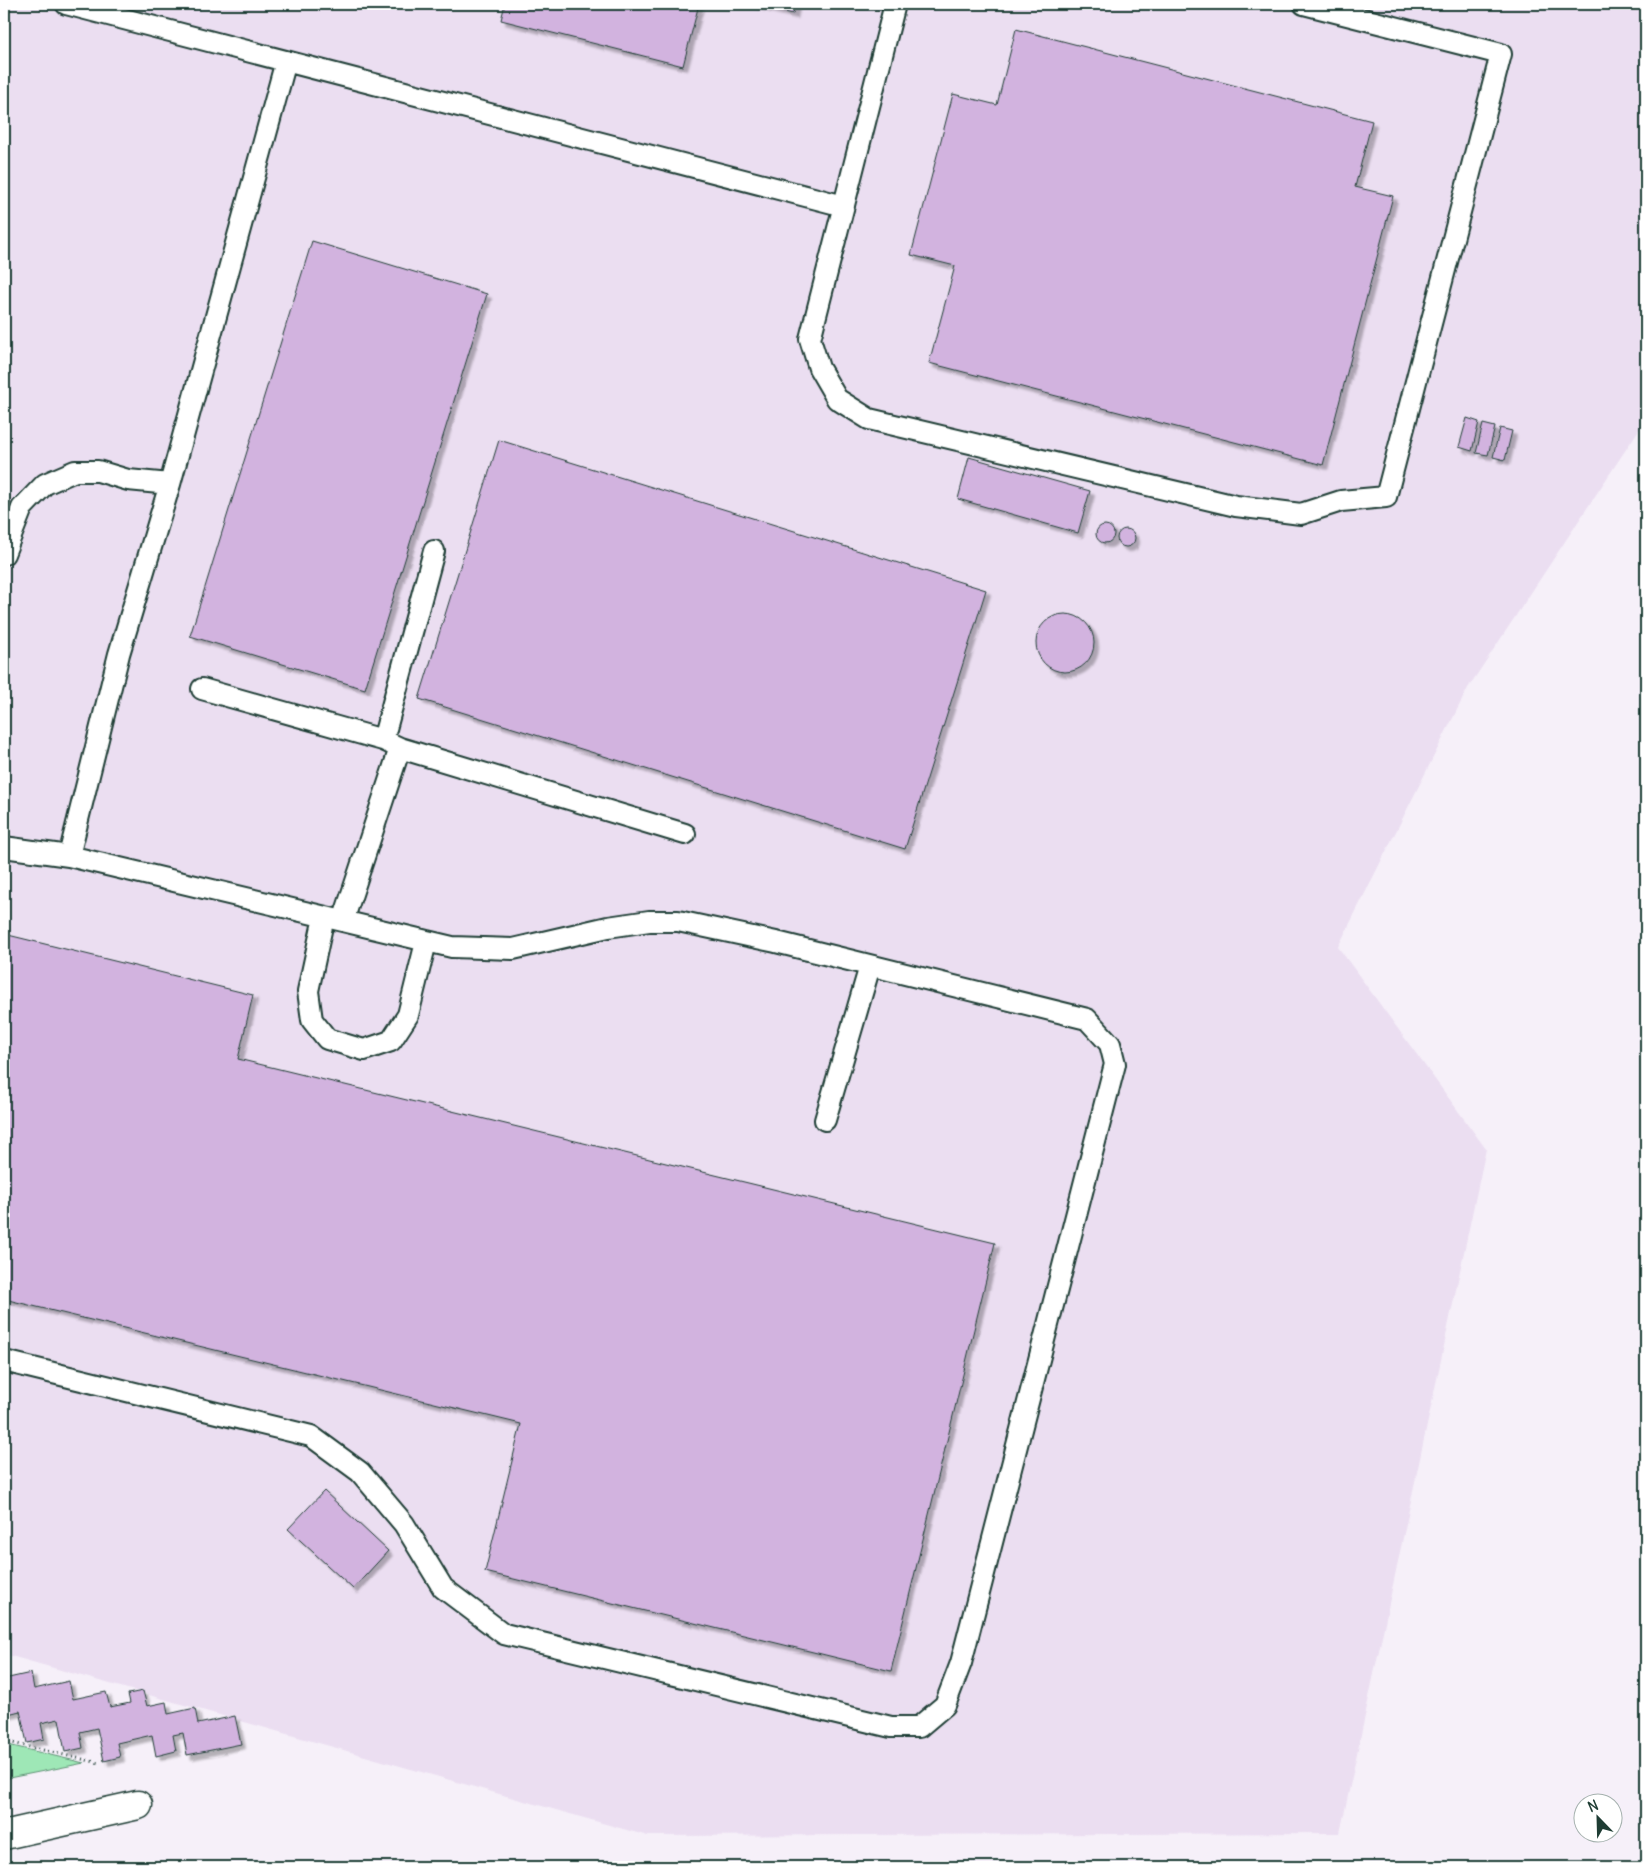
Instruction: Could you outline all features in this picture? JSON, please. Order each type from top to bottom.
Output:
[{"type":"street","points":[[4,1835],[138,1805]]},
{"type":"lane","points":[[66,4],[844,206]]},
{"type":"lane","points":[[895,4],[810,339],[819,368],[837,399],[869,419],[1236,506],[1301,514],[1341,501],[1386,497],[1501,54],[1304,4]]},
{"type":"lane","points":[[69,856],[120,654],[170,484],[286,61]]},
{"type":"lane","points":[[4,554],[22,508],[45,484],[75,471],[98,470],[128,480],[170,484]]},
{"type":"lane","points":[[426,942],[408,1015],[391,1041],[364,1050],[327,1039],[312,1020],[308,991],[392,744],[434,550]]},
{"type":"lane","points":[[202,689],[392,744],[685,834]]},
{"type":"lane","points":[[4,847],[69,856],[452,947],[513,949],[608,927],[649,921],[678,921],[776,942],[1087,1019],[1110,1044],[1115,1064],[961,1663],[945,1705],[919,1726],[891,1727],[504,1634],[442,1588],[404,1524],[360,1472],[311,1436],[4,1361]]},
{"type":"lane","points":[[825,1120],[870,966]]},
{"type":"path","points":[[4,1741],[99,1763]]},
{"type":"shaded area","points":[[4,4],[1623,4],[1646,9],[1646,419],[1468,688],[1338,947],[1486,1149],[1340,1833],[648,1836],[4,1654]]},
{"type":"green space","points":[[4,1744],[84,1763],[4,1779]]},
{"type":"building","points":[[505,4],[699,4],[683,66],[501,20]]},
{"type":"building","points":[[752,4],[795,4],[793,14]]},
{"type":"building","points":[[1016,29],[1372,121],[1355,187],[1393,196],[1323,465],[929,363],[955,266],[911,255],[953,94],[997,105]]},
{"type":"building","points":[[312,241],[487,294],[365,689],[190,636]]},
{"type":"building","points":[[1467,418],[1479,422],[1472,451],[1459,447]]},
{"type":"building","points":[[1483,424],[1495,427],[1488,455],[1476,453]]},
{"type":"building","points":[[1500,428],[1512,431],[1505,460],[1493,457]]},
{"type":"building","points":[[499,440],[986,590],[905,849],[419,699]]},
{"type":"building","points":[[969,457],[1090,491],[1078,533],[958,499]]},
{"type":"building","points":[[1105,525],[1111,528],[1114,534],[1111,540],[1105,543],[1099,540],[1096,534],[1099,528]]},
{"type":"building","points":[[1126,529],[1132,532],[1135,538],[1132,544],[1126,547],[1120,544],[1117,538],[1120,532]]},
{"type":"building","points":[[1065,614],[1076,616],[1089,627],[1094,643],[1092,654],[1081,667],[1065,672],[1054,670],[1041,659],[1036,643],[1038,632],[1049,619]]},
{"type":"building","points":[[4,934],[253,995],[238,1059],[995,1243],[891,1671],[485,1572],[521,1424],[4,1299]]},
{"type":"building","points":[[324,1491],[388,1551],[353,1589],[288,1529]]},
{"type":"building","points":[[31,1673],[34,1689],[69,1681],[73,1699],[106,1692],[110,1707],[130,1703],[128,1694],[143,1691],[147,1706],[166,1702],[168,1714],[195,1708],[198,1724],[235,1716],[241,1744],[187,1755],[183,1733],[173,1735],[176,1751],[156,1756],[152,1735],[117,1743],[120,1757],[104,1761],[97,1728],[80,1732],[83,1748],[65,1752],[59,1719],[41,1723],[44,1739],[27,1743],[20,1711],[4,1715],[4,1679]]}]
